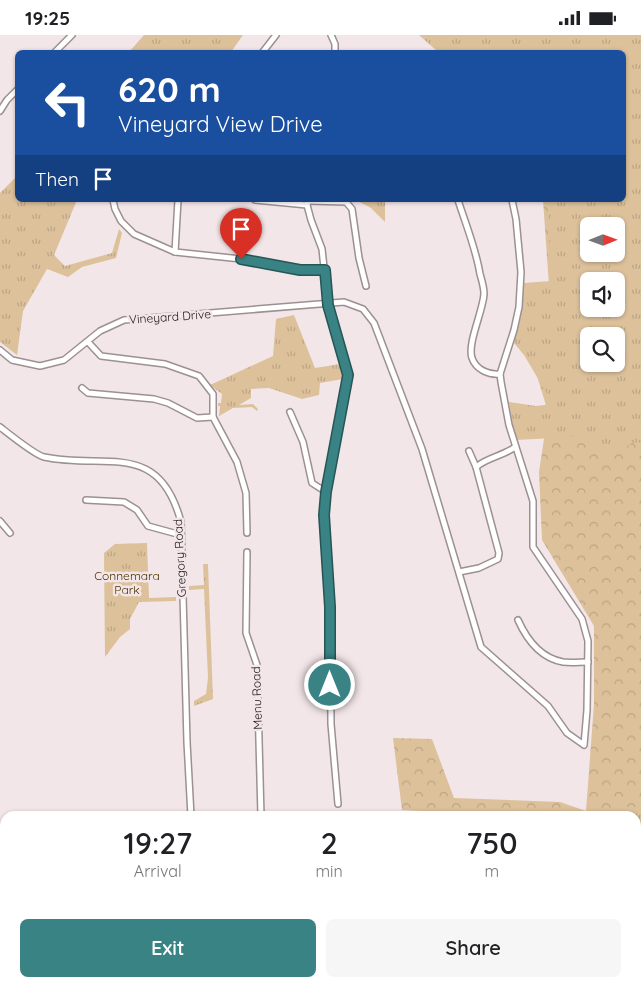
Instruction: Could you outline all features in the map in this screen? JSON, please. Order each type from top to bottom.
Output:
[{"type":"street","points":[[57,50],[72,35]]},
{"type":"street","points":[[264,50],[276,35]]},
{"type":"street","points":[[333,36],[335,50]]},
{"type":"street","points":[[0,111],[15,92]]},
{"type":"street","points":[[114,202],[115,209],[121,221],[134,234],[175,252],[241,259],[300,270],[325,270]]},
{"type":"street","points":[[175,252],[178,202]]},
{"type":"street","points":[[338,805],[331,724],[330,607],[324,515],[326,492],[348,375],[328,305],[322,249],[311,220],[308,202],[346,202],[352,209],[359,258],[366,286]]},
{"type":"street","points":[[459,202],[477,255],[484,293],[480,318],[471,348],[472,359],[478,368],[490,375],[500,374]]},
{"type":"street","points":[[512,202],[521,272],[519,307],[514,331],[500,374],[508,425],[533,501],[533,547],[582,619],[588,641],[588,662],[563,662],[550,658],[535,648],[525,635],[518,620]]},
{"type":"street","name":"Vineyard Drive","points":[[0,350],[12,360],[40,366],[64,360],[100,331],[124,320],[328,305],[344,302],[363,309],[374,323],[422,449],[481,647],[548,706],[567,733],[584,745],[588,662]]},
{"type":"street","points":[[88,342],[101,356],[164,364],[199,376],[213,394],[213,417],[237,462],[246,493],[247,533]]},
{"type":"street","points":[[82,388],[88,393],[154,399],[168,403],[197,418],[213,417]]},
{"type":"street","points":[[290,412],[304,443],[312,483],[326,492]]},
{"type":"street","name":"Gregory Road","points":[[0,427],[42,457],[73,461],[123,461],[139,465],[157,477],[176,503],[181,522],[190,811]]},
{"type":"street","points":[[476,467],[484,460],[515,447]]},
{"type":"street","points":[[459,572],[479,568],[498,559],[499,553],[476,467],[469,451]]},
{"type":"street","points":[[86,500],[124,501],[137,510],[148,526],[181,535]]},
{"type":"street","points":[[0,521],[10,533]]},
{"type":"street","name":"Menu Road","points":[[247,552],[246,633],[257,665],[261,811]]},
{"type":"green space","points":[[144,35],[243,35],[232,50],[131,50]]},
{"type":"green space","points":[[419,35],[641,35],[641,442],[632,443],[605,461],[588,442],[571,435],[555,438],[515,440],[509,402],[536,406],[553,404],[524,355],[514,343],[521,312],[524,283],[551,281],[548,202],[626,202],[626,50],[436,50]]},
{"type":"green space","points":[[15,178],[15,202],[76,202],[54,255],[65,266],[112,253],[119,229],[122,233],[116,258],[82,267],[68,277],[47,269],[23,311],[17,355],[0,342],[0,193]]},
{"type":"green space","points":[[360,202],[385,202],[385,222],[371,208]]},
{"type":"green space","points":[[543,202],[625,202],[624,217],[580,217],[580,263],[618,263],[617,272],[580,272],[580,317],[589,317],[589,327],[580,327],[580,372],[625,372],[625,368],[641,358],[641,811],[586,811],[594,704],[594,626],[542,540],[539,472],[548,412],[537,376],[552,329]]},
{"type":"green space","points":[[294,315],[315,368],[340,364],[343,379],[320,383],[319,395],[302,399],[269,388],[251,389],[251,398],[239,405],[253,404],[258,409],[257,411],[252,407],[233,408],[219,416],[220,406],[218,406],[218,403],[221,403],[222,394],[210,385],[273,356],[276,319]]},
{"type":"green space","name":"Connemara Park","points":[[147,543],[149,598],[176,597],[176,601],[139,602],[130,619],[130,629],[120,637],[105,657],[104,553],[115,544]]},
{"type":"green space","points":[[203,564],[208,564],[213,699],[194,706],[194,701],[206,694],[208,678],[204,589],[189,590],[189,586],[204,585]]},
{"type":"green space","points":[[393,738],[432,739],[454,798],[560,802],[586,811],[402,810]]},
{"type":"green space","points":[[618,807],[641,807],[641,811],[618,811]]},
{"type":"green space","points":[[481,810],[481,811],[415,811]]},
{"type":"route","points":[[241,259],[300,270],[325,270],[328,305],[348,375],[326,492],[324,515],[330,607],[330,685]]}]
